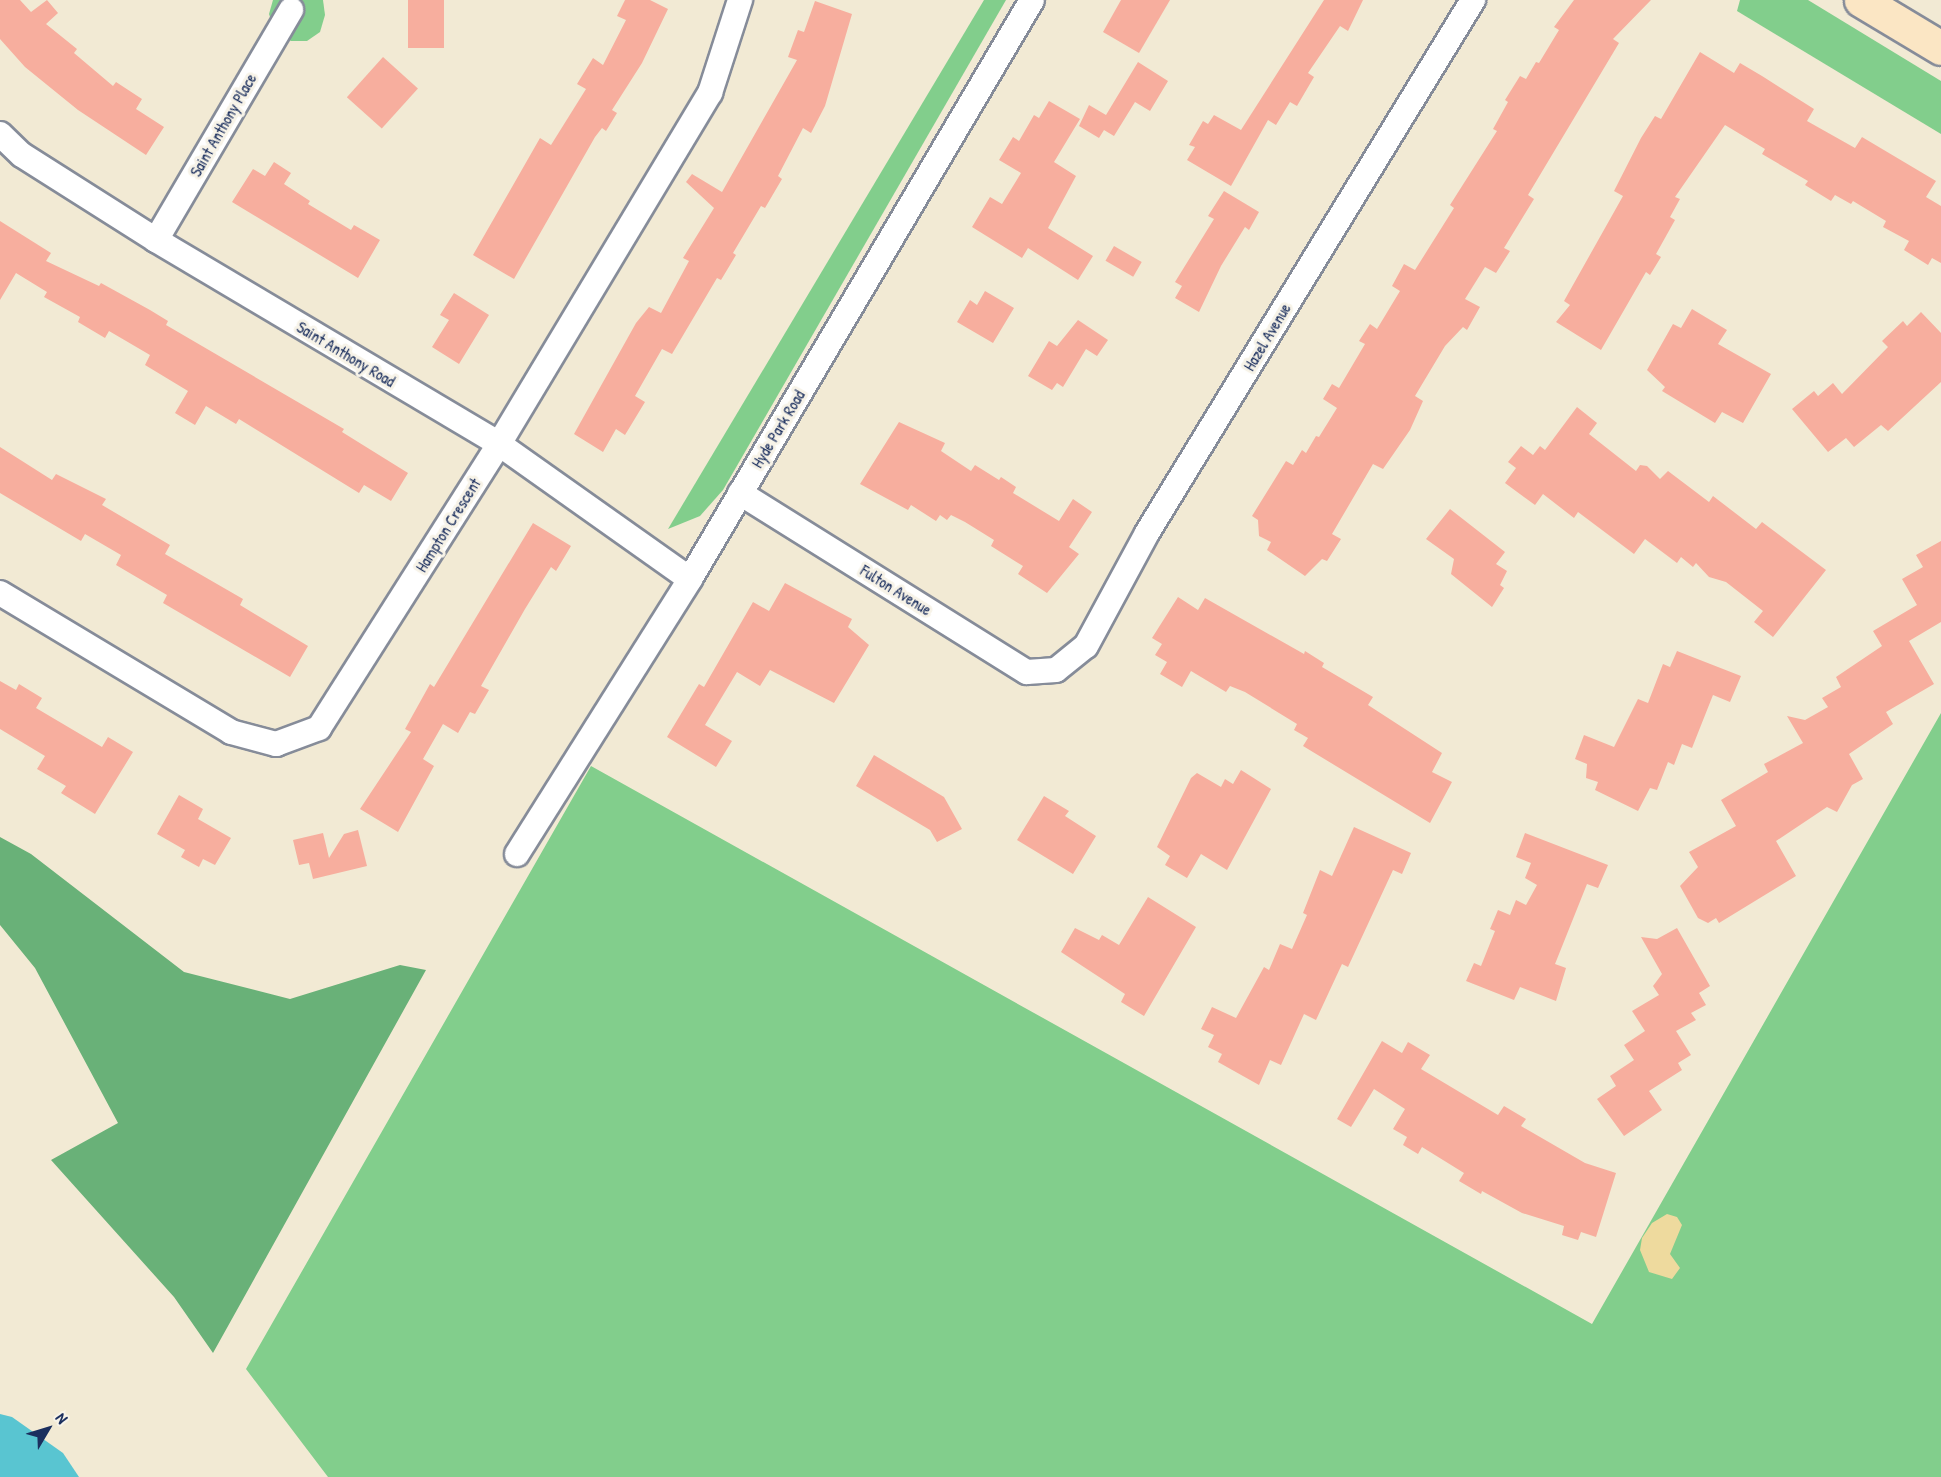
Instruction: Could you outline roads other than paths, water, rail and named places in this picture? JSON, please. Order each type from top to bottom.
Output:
[{"type":"main road","points":[[1861,0],[1941,48]]},
{"type":"street","name":"Hampton Crescent","points":[[0,593],[231,732],[276,744],[319,728],[499,444],[710,93],[740,0]]},
{"type":"street","name":"Hyde Park Road","points":[[517,854],[690,579],[1032,0]]},
{"type":"street","name":"Hazel Avenue","points":[[1056,670],[1086,646],[1147,533],[1473,0]]},
{"type":"street","name":"Saint Anthony Place","points":[[156,240],[291,10]]},
{"type":"street","name":"Saint Anthony Road","points":[[0,134],[22,155],[156,240],[499,444],[690,579]]},
{"type":"street","name":"Fulton Avenue","points":[[740,493],[1027,672],[1056,670]]},
{"type":"water","points":[[0,1414],[12,1417],[63,1453],[79,1477],[0,1477]]}]
